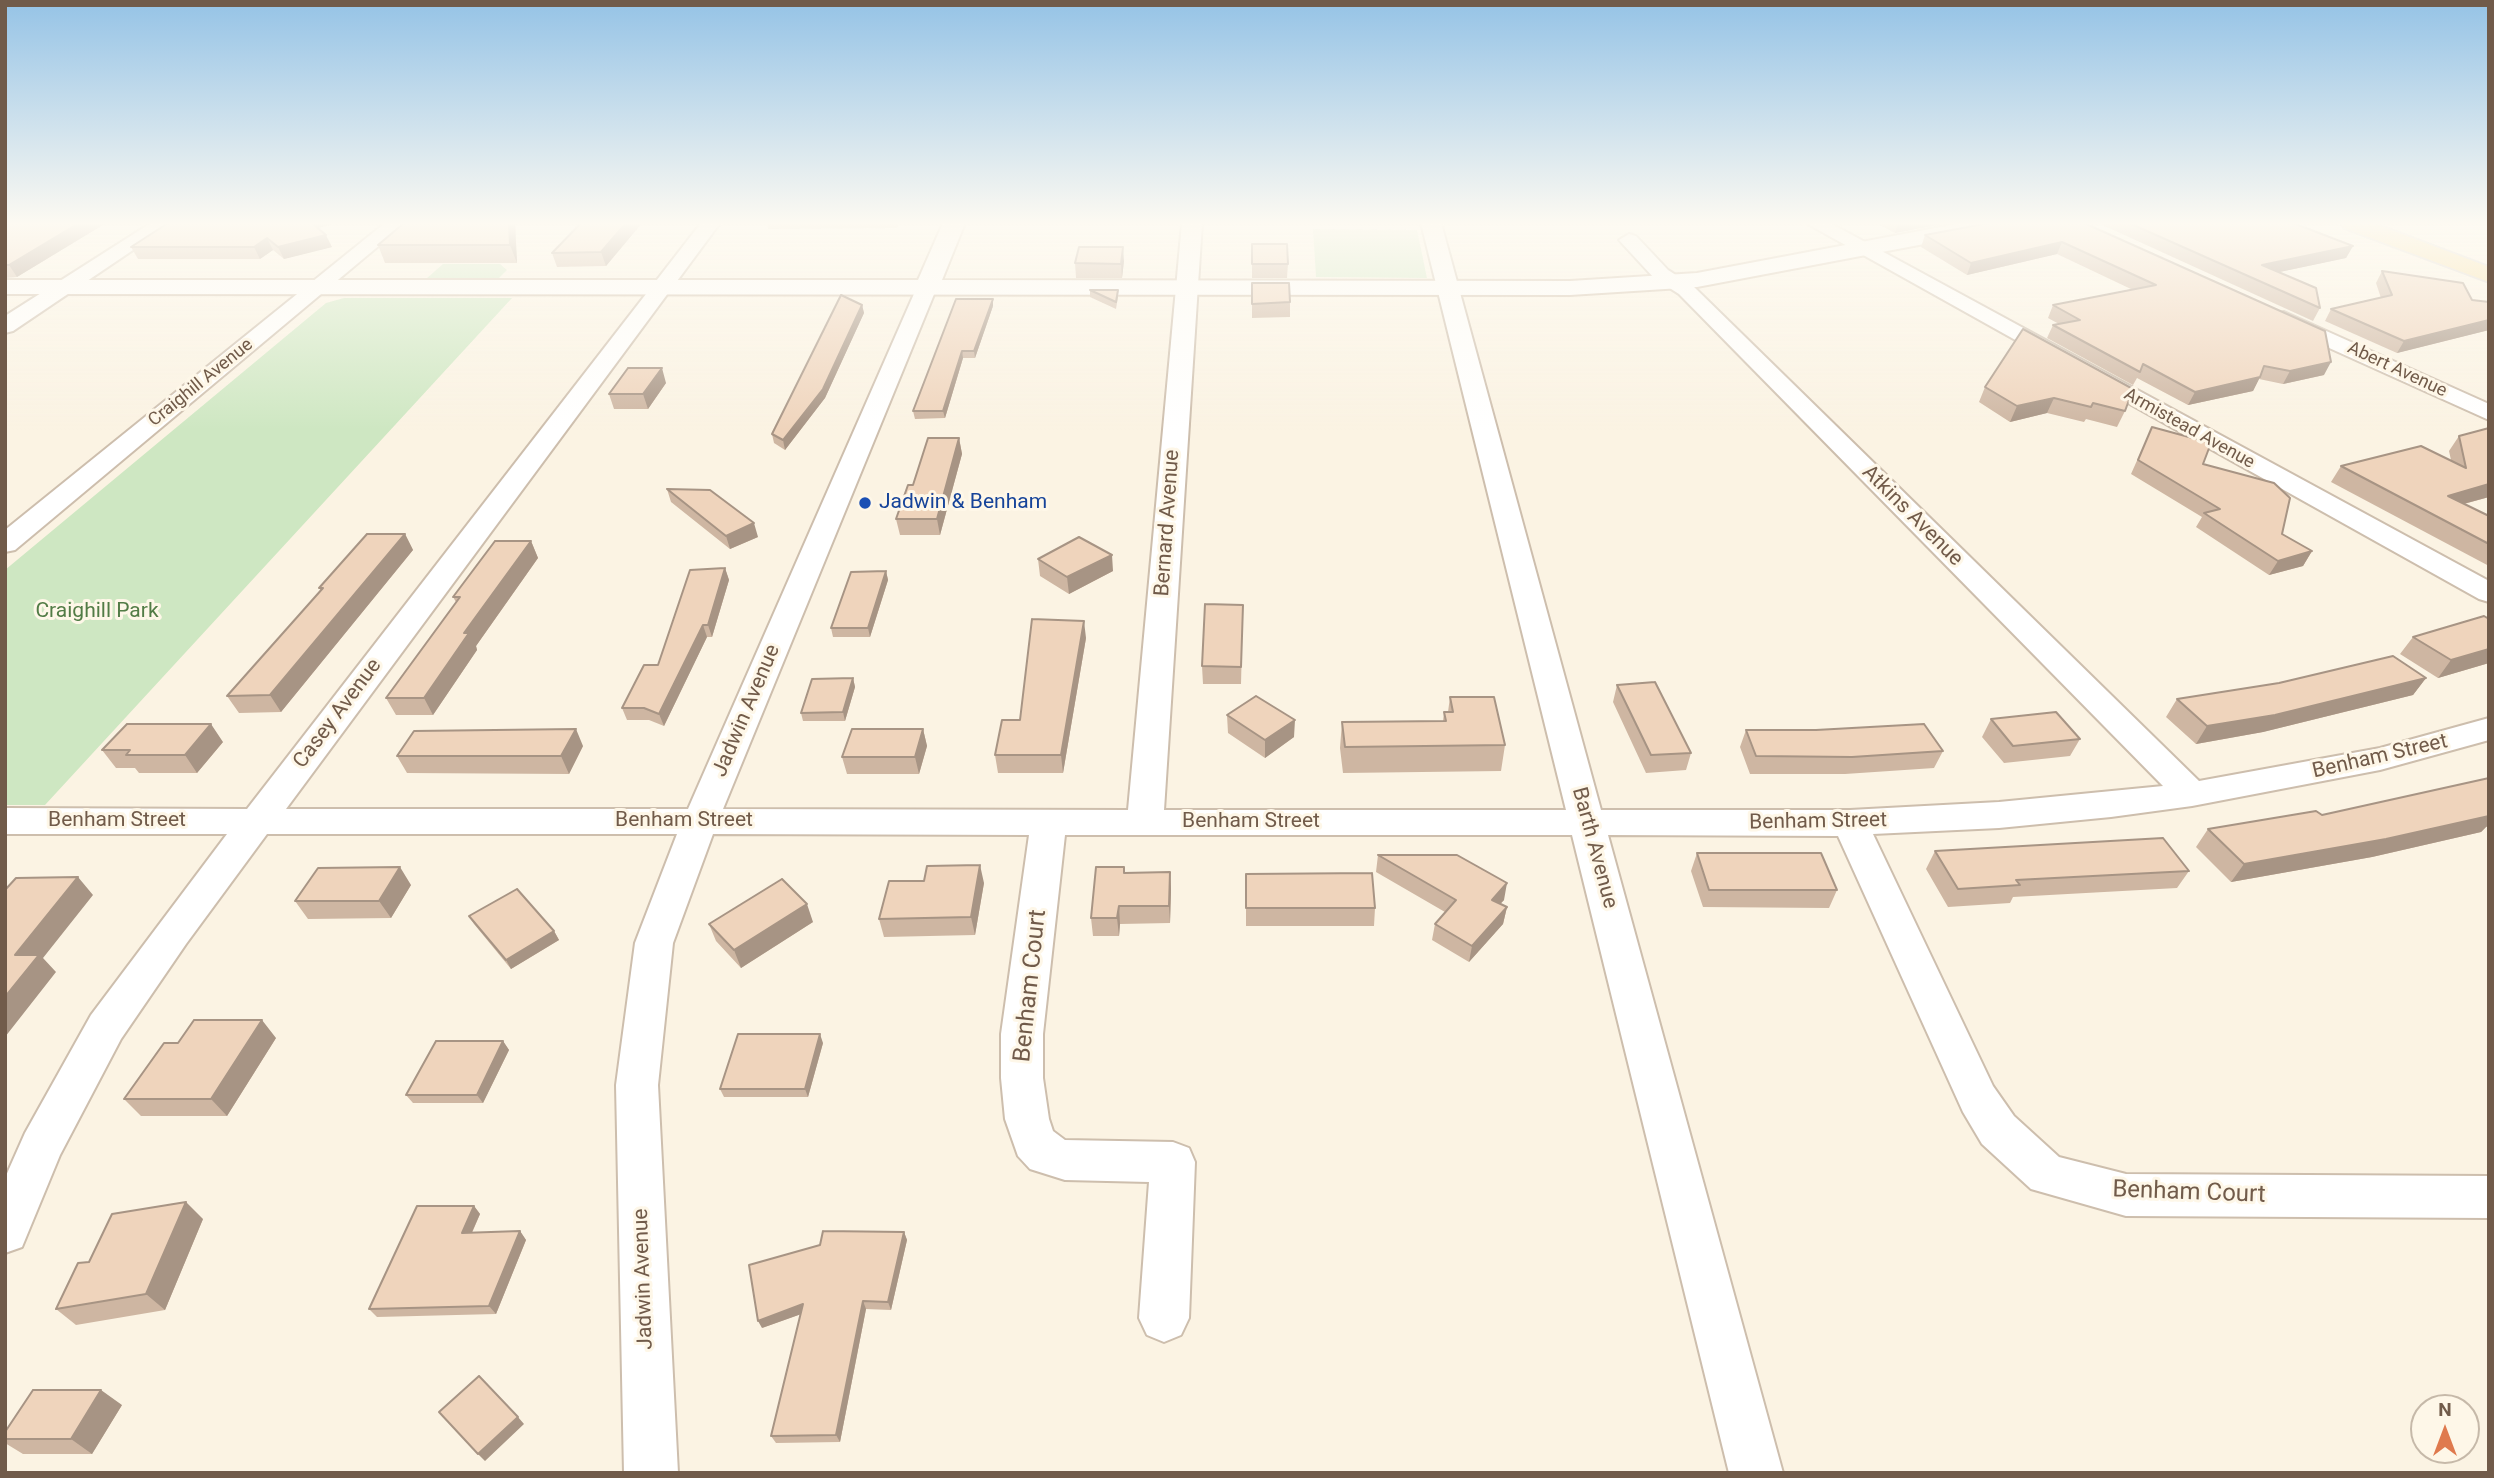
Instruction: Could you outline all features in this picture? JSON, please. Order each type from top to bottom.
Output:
[{"type":"street","points":[[5,326],[58,292]]},
{"type":"street","name":"Craighill Avenue","points":[[5,544],[312,292]]},
{"type":"street","name":"Casey Avenue","points":[[5,1231],[41,1147],[106,1027],[172,933],[658,292]]},
{"type":"street","name":"Jadwin Avenue","points":[[652,1473],[637,1085],[654,943],[700,821],[925,292]]},
{"type":"street","name":"Bernard Avenue","points":[[1145,822],[1186,292]]},
{"type":"street","name":"Barth Avenue","points":[[1448,292],[1756,1473]]},
{"type":"street","name":"Atkins Avenue","points":[[1688,292],[2193,794]]},
{"type":"street","name":"Armistead Avenue","points":[[1940,292],[2489,593]]},
{"type":"street","name":"Abert Avenue","points":[[2263,309],[2489,413]]},
{"type":"street","name":"Benham Street","points":[[5,821],[1850,823],[2011,814],[2193,794],[2380,759],[2489,729]]},
{"type":"street","name":"Benham Court","points":[[1049,822],[1022,1034],[1022,1078],[1027,1119],[1034,1142],[1046,1155],[1065,1160],[1173,1163],[1164,1318]]},
{"type":"street","name":"Benham Court","points":[[1850,823],[1979,1099],[1998,1130],[2047,1174],[2126,1195],[2489,1197]]},
{"type":"green space","name":"Craighill Park","points":[[344,298],[512,298],[45,805],[5,805],[5,570],[326,303]]},
{"type":"building","points":[[1094,292],[1118,292],[1116,302]]},
{"type":"building","points":[[1252,292],[1289,292],[1290,302],[1252,304]]},
{"type":"building","points":[[2120,292],[2238,292],[2325,331],[2331,362],[2290,371],[2264,366],[2260,377],[2195,392],[2143,364],[2140,372],[2053,325],[2080,320],[2053,305]]},
{"type":"building","points":[[2284,292],[2317,292],[2320,308]]},
{"type":"building","points":[[2391,292],[2468,292],[2472,300],[2489,302],[2489,320],[2404,341],[2331,309],[2392,295]]},
{"type":"building","points":[[841,295],[862,305],[823,389],[783,440],[772,434]]},
{"type":"building","points":[[956,299],[993,299],[974,351],[962,351],[943,411],[913,411]]},
{"type":"building","points":[[2023,329],[2133,389],[2125,411],[2093,403],[2091,407],[2054,398],[2017,406],[1985,387]]},
{"type":"building","points":[[628,368],[662,368],[643,394],[609,394]]},
{"type":"building","points":[[2152,427],[2211,443],[2203,464],[2274,483],[2290,498],[2282,534],[2312,551],[2278,561],[2204,513],[2220,509],[2138,460]]},
{"type":"building","points":[[2489,428],[2489,484],[2448,496],[2489,516],[2489,544],[2341,466],[2421,446],[2466,468],[2459,436]]},
{"type":"building","points":[[928,438],[959,438],[937,519],[896,519],[908,485],[913,485]]},
{"type":"building","points":[[667,489],[710,490],[754,523],[726,536]]},
{"type":"building","points":[[367,534],[405,534],[270,695],[227,696],[323,588],[319,588]]},
{"type":"building","points":[[1079,537],[1112,555],[1067,577],[1038,559]]},
{"type":"building","points":[[495,541],[531,541],[464,633],[469,633],[424,698],[386,698],[460,597],[453,597]]},
{"type":"building","points":[[725,568],[708,625],[703,625],[659,714],[644,708],[622,708],[644,665],[658,665],[690,570]]},
{"type":"building","points":[[886,571],[868,628],[831,628],[851,572]]},
{"type":"building","points":[[1205,604],[1243,605],[1241,667],[1202,666]]},
{"type":"building","points":[[2484,616],[2489,619],[2489,649],[2451,660],[2413,637]]},
{"type":"building","points":[[1032,619],[1084,621],[1061,755],[995,755],[1002,720],[1020,720]]},
{"type":"building","points":[[2393,656],[2426,678],[2275,715],[2207,726],[2177,699],[2279,683]]},
{"type":"building","points":[[853,678],[843,712],[801,713],[812,679]]},
{"type":"building","points":[[1655,682],[1691,753],[1651,755],[1617,685]]},
{"type":"building","points":[[1256,696],[1295,720],[1265,740],[1227,715]]},
{"type":"building","points":[[1450,697],[1494,697],[1505,745],[1345,747],[1342,722],[1446,721],[1444,712],[1453,712]]},
{"type":"building","points":[[2056,712],[2080,739],[2013,746],[1991,719]]},
{"type":"building","points":[[127,724],[211,724],[185,755],[126,755],[130,750],[102,750]]},
{"type":"building","points":[[1924,724],[1943,751],[1852,757],[1756,756],[1746,730],[1816,730]]},
{"type":"building","points":[[576,729],[561,756],[397,756],[414,731]]},
{"type":"building","points":[[852,729],[923,729],[915,757],[842,757]]},
{"type":"building","points":[[2489,778],[2489,816],[2386,839],[2244,864],[2208,829],[2316,811],[2322,815]]},
{"type":"building","points":[[2163,838],[2189,871],[2016,880],[2020,885],[1958,889],[1935,851]]},
{"type":"building","points":[[1697,853],[1821,853],[1837,890],[1709,890]]},
{"type":"building","points":[[1378,855],[1457,855],[1507,883],[1492,900],[1507,907],[1472,946],[1435,924],[1456,900]]},
{"type":"building","points":[[980,865],[971,917],[879,919],[889,881],[924,881],[927,866]]},
{"type":"building","points":[[400,867],[379,901],[295,901],[318,868]]},
{"type":"building","points":[[1096,867],[1124,867],[1124,873],[1170,872],[1169,906],[1119,906],[1117,918],[1091,918]]},
{"type":"building","points":[[1372,873],[1375,908],[1246,908],[1246,874]]},
{"type":"building","points":[[78,877],[15,955],[39,955],[5,997],[5,890],[16,878]]},
{"type":"building","points":[[782,879],[807,904],[734,950],[709,924]]},
{"type":"building","points":[[517,889],[554,931],[506,960],[469,916]]},
{"type":"building","points":[[194,1020],[262,1020],[211,1099],[124,1099],[164,1043],[178,1043]]},
{"type":"building","points":[[738,1034],[820,1034],[805,1089],[720,1089]]},
{"type":"building","points":[[436,1041],[503,1041],[477,1095],[406,1095]]},
{"type":"building","points":[[186,1202],[146,1294],[56,1309],[78,1263],[89,1262],[112,1214]]},
{"type":"building","points":[[417,1206],[474,1206],[462,1233],[520,1231],[489,1306],[369,1309]]},
{"type":"building","points":[[823,1231],[904,1232],[888,1302],[863,1301],[836,1435],[771,1436],[803,1304],[758,1321],[749,1265],[820,1245]]},
{"type":"building","points":[[479,1376],[518,1417],[478,1454],[439,1412]]},
{"type":"building","points":[[33,1390],[101,1390],[71,1439],[5,1439],[5,1432]]},
{"type":"place","name":"Jadwin & Benham","points":[[865,503]]}]
